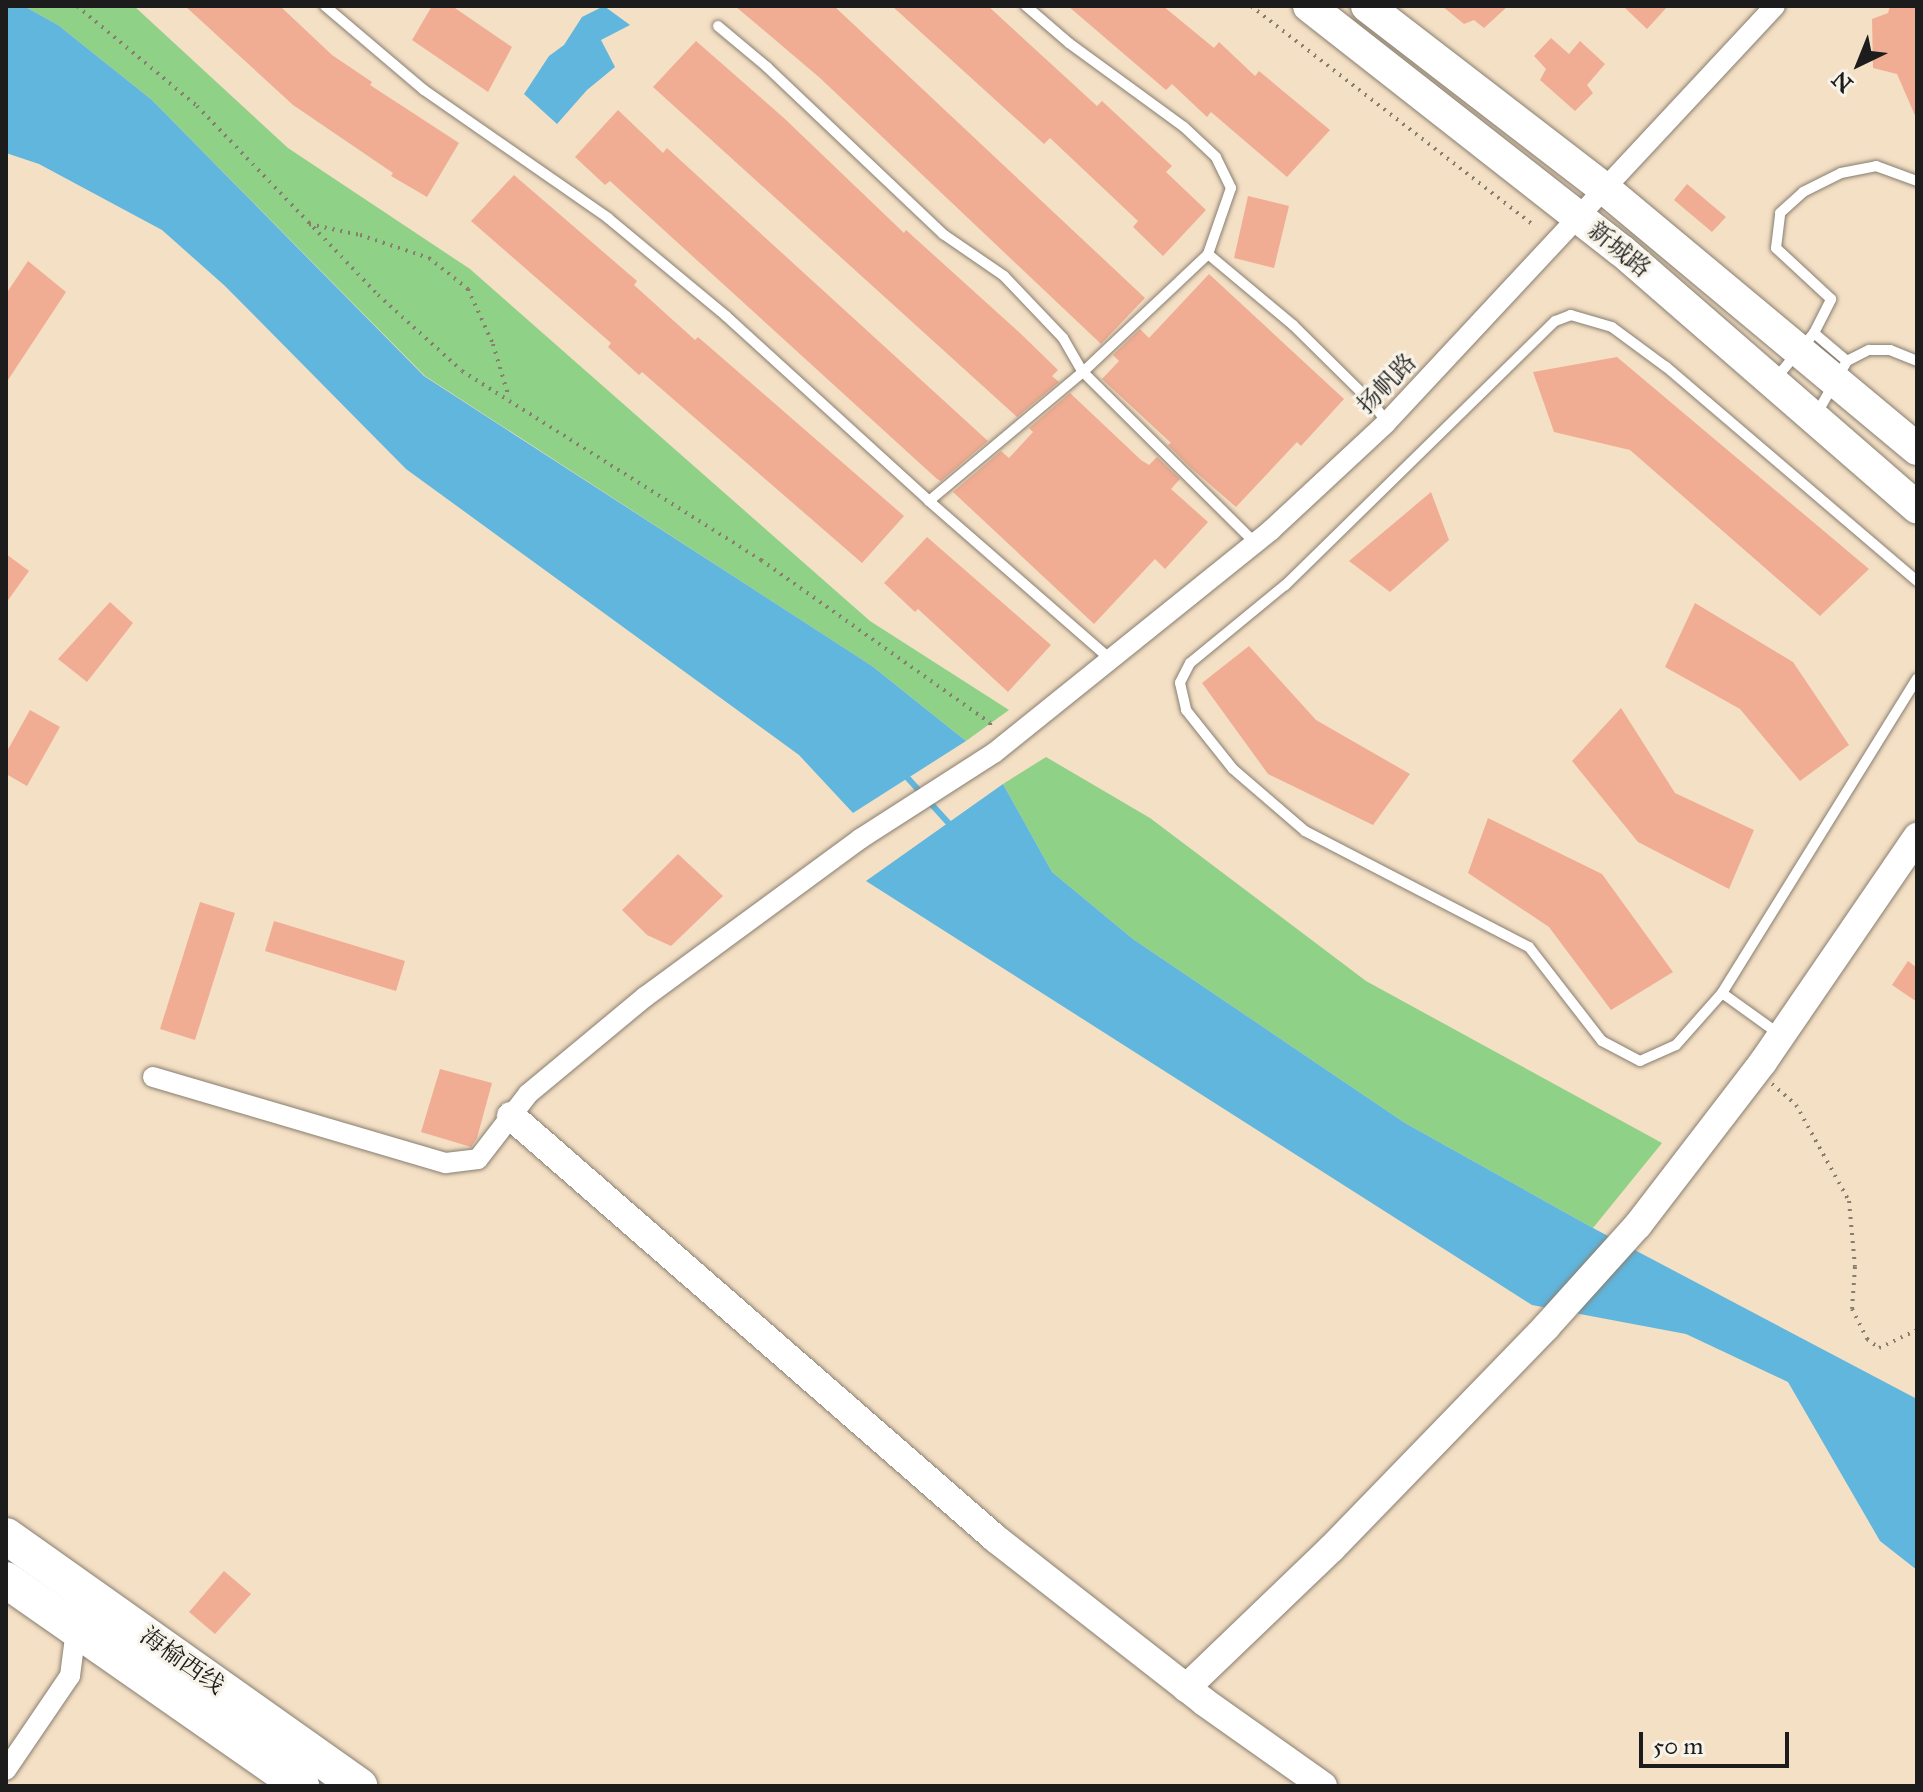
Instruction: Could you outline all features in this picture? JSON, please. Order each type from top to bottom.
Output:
[{"type":"highway","name":"海榆西线","points":[[6,1536],[359,1786]]},
{"type":"highway","name":"海榆西线","points":[[6,1580],[301,1786]]},
{"type":"main road","name":"新城路","points":[[1309,6],[1579,218],[1917,507]]},
{"type":"main road","name":"新城路","points":[[1367,6],[1807,342],[1842,372],[1917,449]]},
{"type":"street","name":"扬帆路","points":[[153,1077],[446,1163],[478,1159],[528,1094],[645,997],[860,839],[994,753],[1255,543],[1386,423],[1775,6]]},
{"type":"street","points":[[1186,1688],[1332,1548],[1546,1327],[1638,1225],[1757,1070],[1915,843]]},
{"type":"street","points":[[511,1116],[996,1539],[1186,1688],[1323,1786]]},
{"type":"street","points":[[6,1770],[70,1676],[75,1627],[88,1594]]},
{"type":"lane","points":[[325,6],[424,90],[608,218],[726,316],[1111,661]]},
{"type":"lane","points":[[929,501],[1083,372],[1208,254],[1231,188],[1216,157],[1184,127],[1069,43],[1026,6]]},
{"type":"lane","points":[[718,26],[767,67],[943,234],[1004,276],[1063,338],[1083,372],[1255,543]]},
{"type":"lane","points":[[1772,382],[1807,342],[1831,299],[1776,248],[1780,213],[1803,192],[1841,173],[1876,166],[1917,181]]},
{"type":"lane","points":[[1208,254],[1293,325],[1375,406],[1386,423]]},
{"type":"lane","points":[[1917,581],[1666,367],[1612,327],[1571,315],[1555,321],[1285,585],[1190,663],[1180,683],[1186,710],[1233,769],[1305,831],[1529,947],[1602,1041],[1640,1061],[1676,1045],[1722,993],[1917,679]]},
{"type":"lane","points":[[1814,418],[1842,372],[1869,350],[1890,350],[1917,361]]},
{"type":"lane","points":[[1722,993],[1781,1035]]},
{"type":"path","points":[[77,6],[197,106],[307,224],[462,371],[761,560],[990,723],[994,753]]},
{"type":"path","points":[[1251,6],[1533,225]]},
{"type":"path","points":[[307,224],[360,235],[429,258],[468,289],[493,344],[509,401]]},
{"type":"path","points":[[1757,1070],[1796,1105],[1849,1201],[1855,1267],[1852,1309],[1867,1339],[1879,1348],[1917,1330]]},
{"type":"green space","points":[[24,6],[134,6],[288,148],[470,269],[870,621],[1009,710],[966,741],[872,666],[425,376],[152,100],[58,25]]},
{"type":"green space","points":[[1046,757],[1150,818],[1366,981],[1662,1143],[1593,1228],[1405,1123],[1133,939],[1052,872],[1003,784]]},
{"type":"water","points":[[6,6],[24,6],[58,25],[152,100],[424,376],[872,666],[966,741],[853,813],[799,755],[406,469],[225,286],[162,230],[39,164],[6,153]]},
{"type":"water","points":[[604,6],[630,25],[601,40],[615,67],[587,90],[557,124],[524,94],[549,56],[564,45],[582,17]]},
{"type":"water","points":[[1003,784],[1052,872],[1133,939],[1405,1123],[1593,1228],[1917,1399],[1917,1570],[1880,1541],[1788,1382],[1686,1334],[1532,1305],[866,881]]},
{"type":"building","points":[[185,6],[280,6],[332,55],[372,82],[370,85],[459,143],[427,197],[391,176],[393,173],[293,105]]},
{"type":"building","points":[[432,6],[452,6],[512,47],[488,92],[412,40]]},
{"type":"building","points":[[735,6],[834,6],[1145,298],[1101,344],[820,78]]},
{"type":"building","points":[[892,6],[988,6],[1097,106],[1102,101],[1172,166],[1166,172],[1206,210],[1163,256],[1133,227],[1138,221],[1050,138],[1044,144]]},
{"type":"building","points":[[1068,6],[1163,6],[1214,48],[1219,42],[1255,76],[1259,71],[1330,130],[1287,177],[1211,112],[1207,117],[1172,84],[1166,90]]},
{"type":"building","points":[[1442,6],[1508,6],[1484,28],[1474,20],[1464,24]]},
{"type":"building","points":[[1623,6],[1668,6],[1647,29]]},
{"type":"building","points":[[1890,6],[1917,6],[1917,120],[1897,74],[1873,68],[1872,19],[1888,13]]},
{"type":"building","points":[[1551,38],[1569,54],[1580,41],[1605,64],[1587,85],[1593,93],[1575,111],[1540,80],[1546,69],[1534,56]]},
{"type":"building","points":[[696,41],[785,119],[904,233],[906,230],[1020,333],[1058,370],[1052,376],[1059,382],[1017,417],[653,87]]},
{"type":"building","points":[[618,110],[663,153],[667,148],[988,441],[941,481],[937,479],[610,181],[605,185],[575,157]]},
{"type":"building","points":[[514,175],[637,281],[634,285],[695,340],[698,337],[904,516],[862,563],[642,372],[639,375],[608,347],[611,343],[471,221]]},
{"type":"building","points":[[1687,184],[1726,217],[1712,232],[1674,200]]},
{"type":"building","points":[[1248,196],[1289,206],[1274,268],[1234,258]]},
{"type":"building","points":[[28,261],[66,292],[6,383],[6,294]]},
{"type":"building","points":[[1209,274],[1344,399],[1301,446],[1297,442],[1236,507],[1191,468],[1168,445],[1171,443],[1102,379],[1119,361],[1113,355],[1140,329],[1149,338]]},
{"type":"building","points":[[1617,357],[1869,569],[1820,616],[1630,450],[1554,432],[1533,372]]},
{"type":"building","points":[[1070,393],[1141,460],[1149,465],[1157,457],[1180,479],[1171,489],[1208,522],[1165,569],[1155,559],[1094,624],[953,492],[1001,451],[1009,458],[1033,432],[1029,428]]},
{"type":"building","points":[[1431,492],[1449,540],[1390,592],[1349,561]]},
{"type":"building","points":[[927,537],[1051,645],[1008,692],[918,609],[915,612],[884,583]]},
{"type":"building","points":[[6,554],[29,571],[6,603]]},
{"type":"building","points":[[110,602],[133,623],[87,682],[58,659]]},
{"type":"building","points":[[1695,603],[1793,662],[1849,745],[1800,781],[1740,709],[1665,667]]},
{"type":"building","points":[[1249,646],[1316,720],[1410,774],[1373,825],[1268,774],[1202,683]]},
{"type":"building","points":[[1621,708],[1675,793],[1754,830],[1729,889],[1638,842],[1572,761]]},
{"type":"building","points":[[30,710],[60,727],[27,786],[6,774],[6,753]]},
{"type":"building","points":[[1488,818],[1602,874],[1673,972],[1611,1010],[1549,927],[1468,873]]},
{"type":"building","points":[[678,854],[723,896],[671,946],[647,935],[622,910]]},
{"type":"building","points":[[200,902],[235,913],[195,1040],[160,1029]]},
{"type":"building","points":[[274,921],[405,961],[396,991],[265,951]]},
{"type":"building","points":[[1908,961],[1917,968],[1917,1002],[1892,985]]},
{"type":"building","points":[[440,1069],[492,1083],[477,1138],[471,1147],[421,1132]]},
{"type":"building","points":[[224,1571],[251,1594],[215,1634],[189,1612]]},
{"type":"waterway","points":[[904,774],[953,828]]}]
